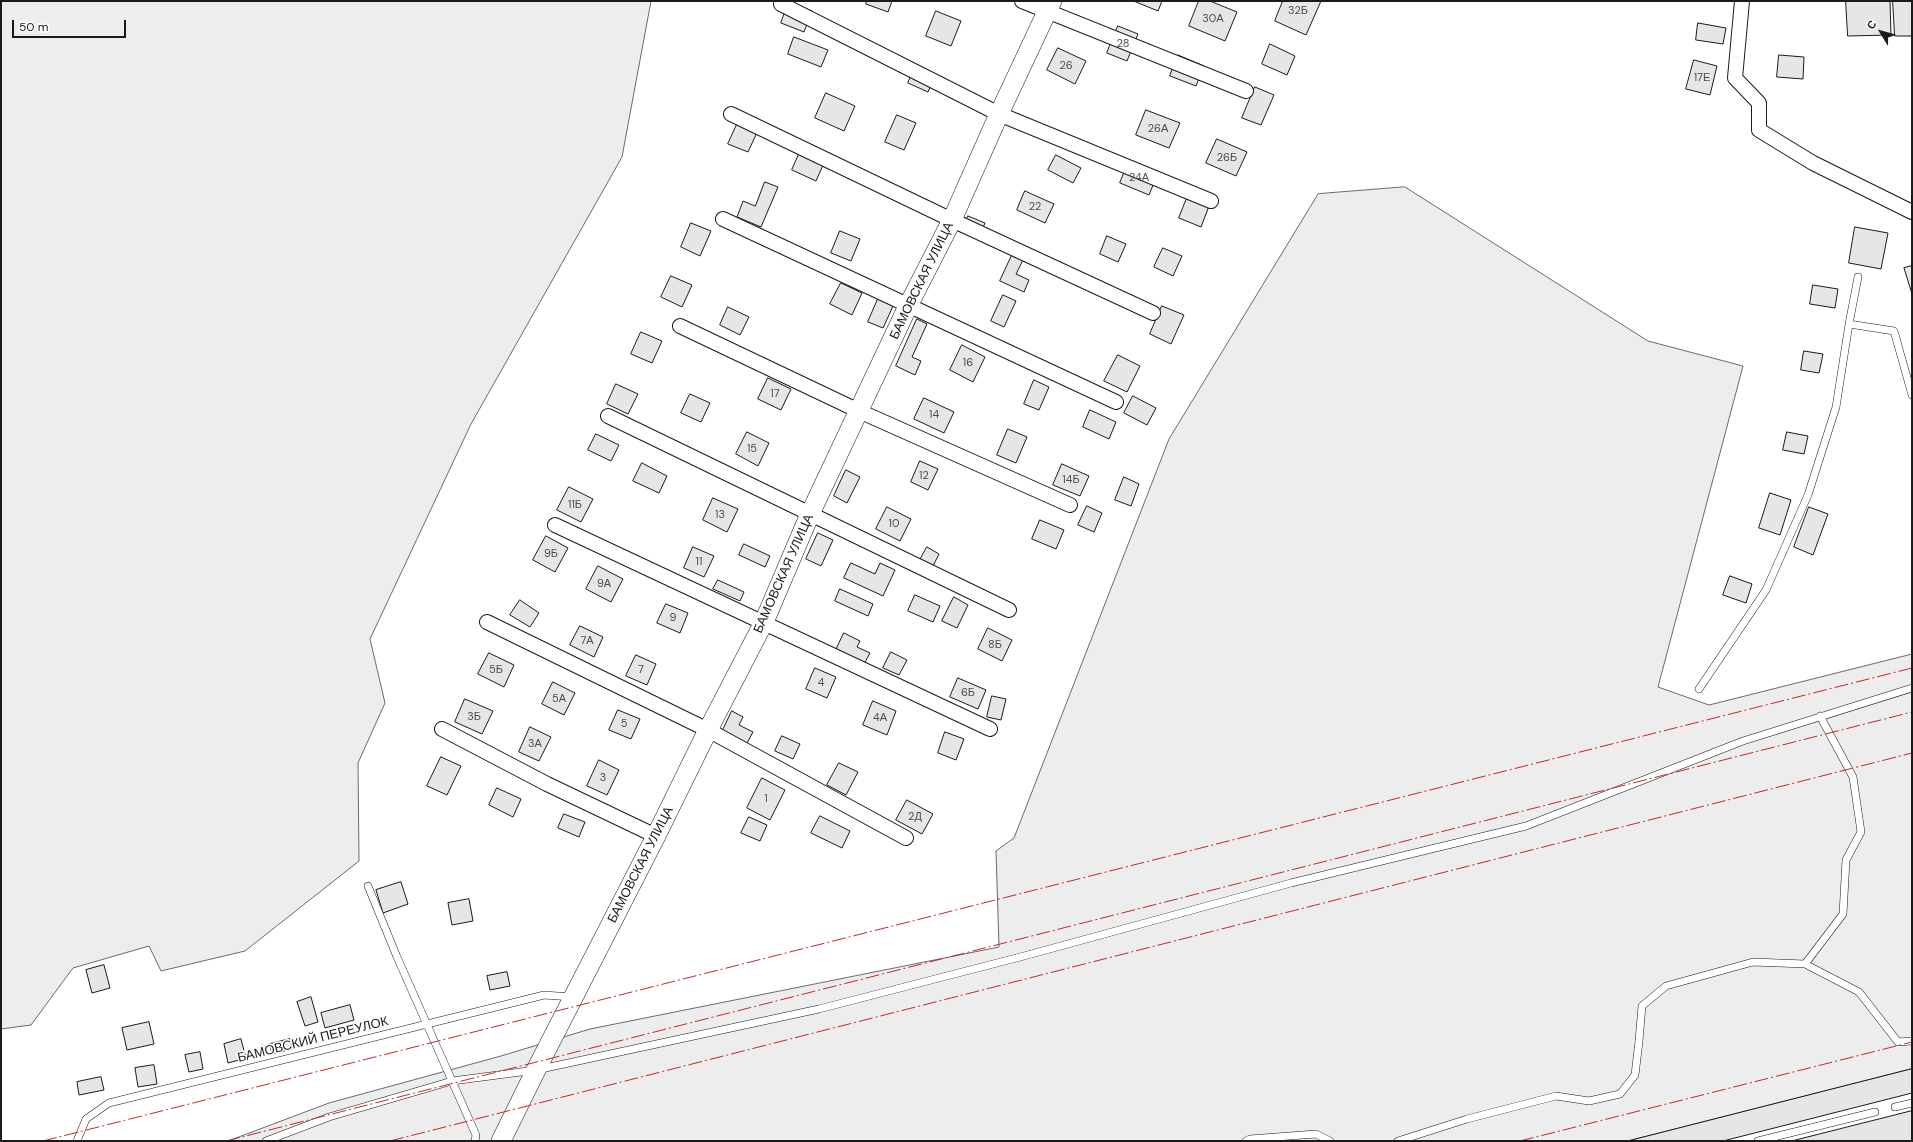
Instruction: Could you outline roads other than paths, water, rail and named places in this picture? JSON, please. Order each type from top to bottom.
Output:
[{"type":"street","points":[[1022,1],[1050,6],[1246,91]]},
{"type":"street","points":[[1742,1],[1735,78],[1759,103],[1759,130],[1813,163],[1912,212]]},
{"type":"street","points":[[781,4],[999,114],[1211,201]]},
{"type":"street","name":"БАМОВСКАЯ УЛИЦА","points":[[501,1141],[764,622],[810,514],[909,304],[952,220],[999,114],[1050,6]]},
{"type":"street","points":[[731,114],[952,220],[1153,312]]},
{"type":"street","points":[[723,219],[909,304],[1116,402]]},
{"type":"street","points":[[680,326],[859,410],[1070,505]]},
{"type":"street","points":[[608,416],[1009,610]]},
{"type":"street","points":[[555,525],[990,729]]},
{"type":"street","points":[[487,622],[708,730],[906,838]]},
{"type":"street","points":[[442,729],[547,784],[656,836]]},
{"type":"lane","points":[[1699,689],[1766,590],[1808,495],[1836,407],[1858,277]]},
{"type":"lane","points":[[1849,324],[1894,331],[1912,394]]},
{"type":"lane","points":[[266,1141],[329,1117],[452,1081],[536,1070],[819,1009],[1024,956],[1291,883],[1526,826],[1743,741],[1912,688]]},
{"type":"lane","points":[[1805,964],[1843,914],[1846,860],[1861,832],[1853,777],[1820,716]]},
{"type":"lane","points":[[368,886],[426,1024],[476,1135],[475,1141]]},
{"type":"lane","points":[[1398,1141],[1467,1119],[1556,1096],[1588,1101],[1620,1094],[1635,1075],[1640,1042],[1642,1006],[1666,986],[1753,962],[1805,964],[1859,992],[1898,1042],[1912,1041]]},
{"type":"lane","name":"БАМОВСКИЙ ПЕРЕУЛОК","points":[[77,1141],[86,1120],[109,1103],[544,995],[574,998]]},
{"type":"lane","points":[[1895,1107],[1912,1103]]},
{"type":"lane","points":[[1758,1141],[1875,1112]]},
{"type":"lane","points":[[1246,1141],[1250,1139],[1316,1134],[1330,1141]]}]
